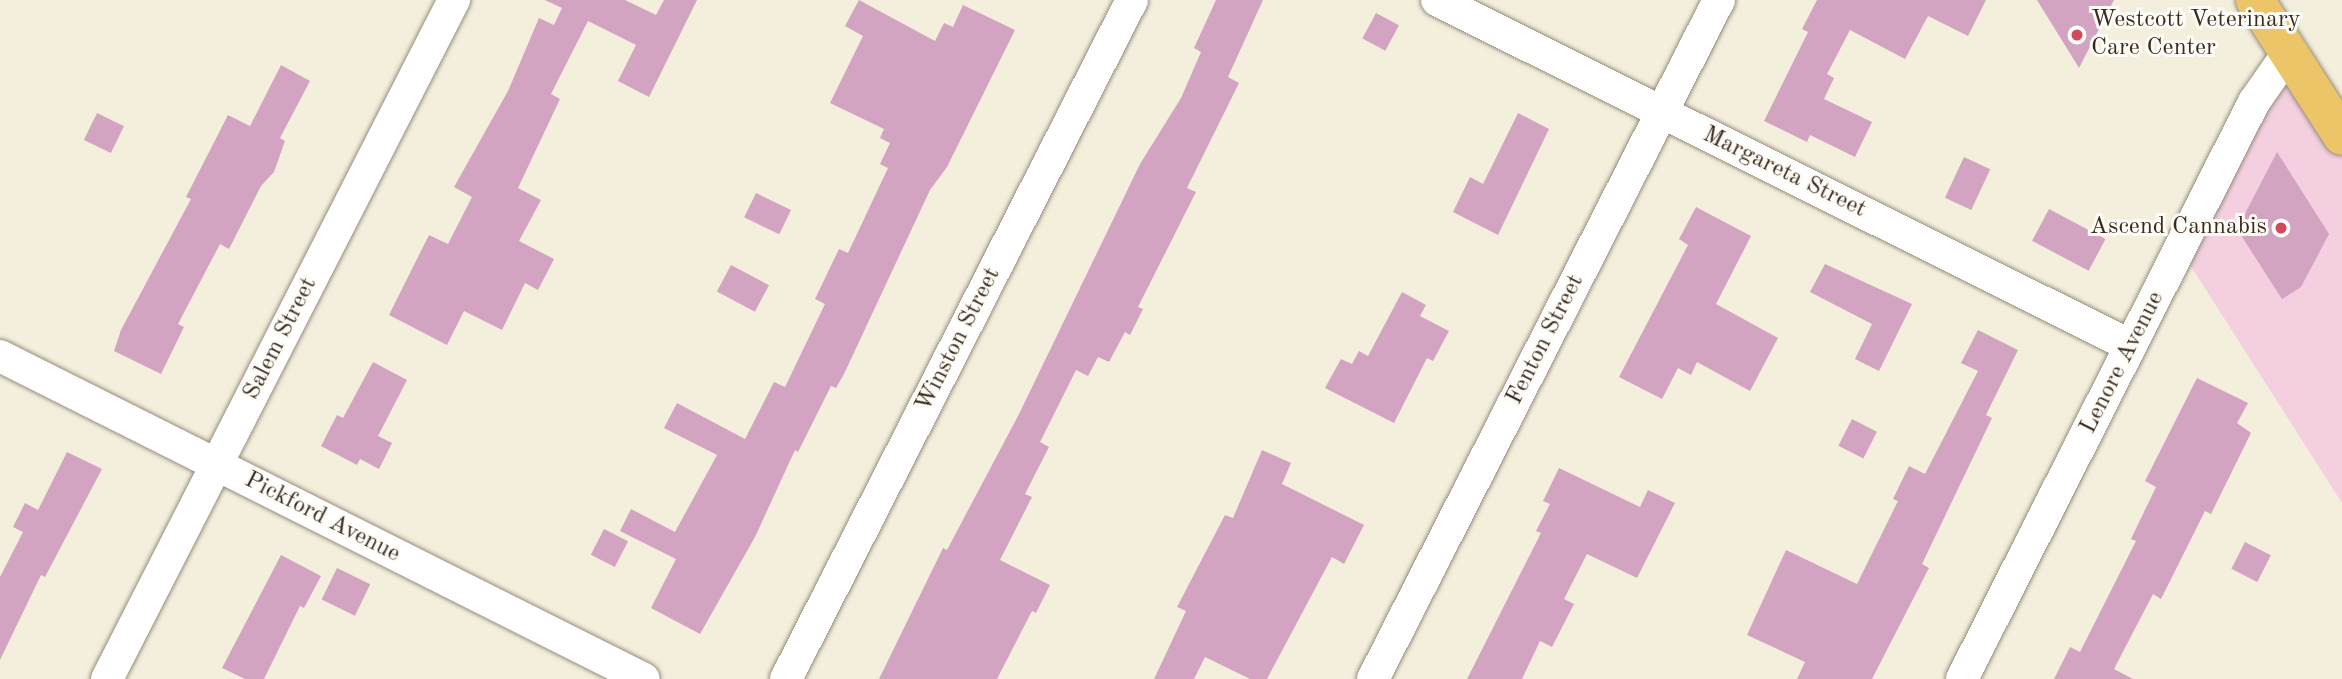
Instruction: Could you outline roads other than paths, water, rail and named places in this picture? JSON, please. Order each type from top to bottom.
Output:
[{"type":"main road","points":[[2255,0],[2342,136]]},
{"type":"street","name":"Salem Street","points":[[107,679],[454,0]]},
{"type":"street","name":"Winston Street","points":[[786,679],[1132,0]]},
{"type":"street","name":"Margareta Street","points":[[1437,0],[2132,346]]},
{"type":"street","name":"Fenton Street","points":[[1373,679],[1719,0]]},
{"type":"street","name":"Lenore Avenue","points":[[1962,679],[2254,102],[2289,52]]},
{"type":"street","name":"Pickford Avenue","points":[[0,356],[644,679]]},
{"type":"place","name":"Westcott Veterinary Care Center","points":[[2077,35]]},
{"type":"place","name":"Ascend Cannabis","points":[[2281,228]]}]
